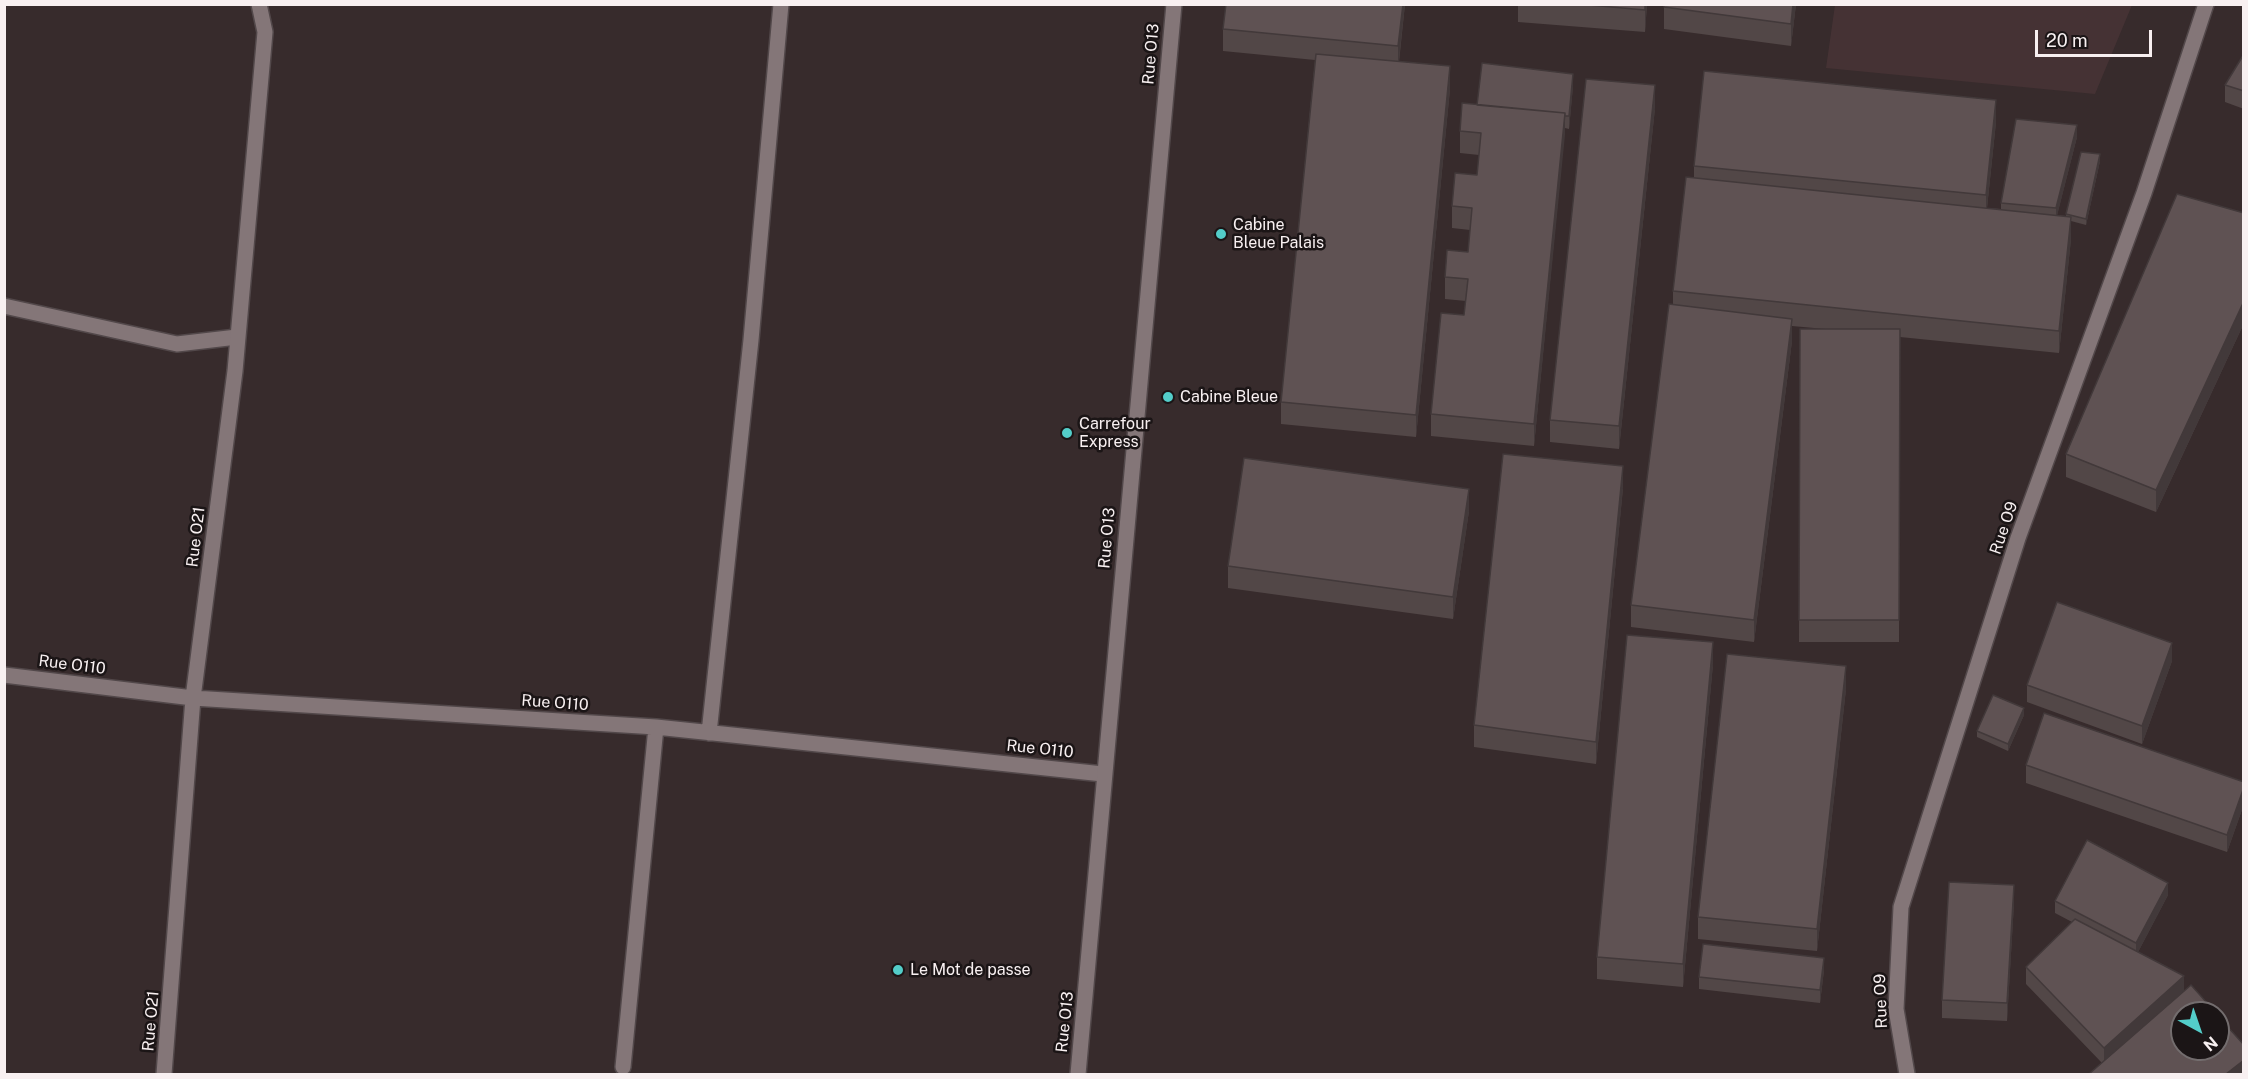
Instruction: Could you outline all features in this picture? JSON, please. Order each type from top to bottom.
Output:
[{"type":"street","name":"Rue O21","points":[[164,1074],[193,698],[237,337],[265,32],[259,4]]},
{"type":"street","points":[[709,733],[751,340],[781,4]]},
{"type":"street","name":"Rue O13","points":[[1078,1074],[1103,774],[1174,4]]},
{"type":"street","name":"Rue O9","points":[[1906,1074],[1896,1009],[1901,908],[2018,538],[2147,183],[2206,4]]},
{"type":"street","points":[[4,306],[177,344],[237,337]]},
{"type":"street","name":"Rue O110","points":[[4,675],[193,698],[656,727],[1103,774]]},
{"type":"street","points":[[623,1067],[656,727]]},
{"type":"shaded area","points":[[1835,4],[2132,5],[2095,94],[1826,68]]},
{"type":"building","points":[[1226,4],[1403,4],[1398,46],[1223,29]]},
{"type":"building","points":[[1578,4],[1645,4],[1645,10]]},
{"type":"building","points":[[1664,4],[1793,4],[1791,24],[1664,7]]},
{"type":"building","points":[[1316,54],[1450,66],[1416,415],[1281,402]]},
{"type":"building","points":[[2244,54],[2244,91],[2225,85]]},
{"type":"building","points":[[1482,63],[1573,74],[1569,116],[1565,116],[1565,113],[1477,105]]},
{"type":"building","points":[[1704,71],[1996,100],[1986,195],[1694,166]]},
{"type":"building","points":[[1586,79],[1655,85],[1619,426],[1550,420]]},
{"type":"building","points":[[1462,103],[1565,113],[1534,424],[1431,414],[1441,313],[1464,315],[1468,279],[1445,277],[1447,250],[1468,252],[1472,208],[1452,206],[1455,173],[1477,175],[1481,133],[1460,131]]},
{"type":"building","points":[[2016,119],[2077,125],[2056,208],[2001,203]]},
{"type":"building","points":[[2081,152],[2100,154],[2086,219],[2066,214]]},
{"type":"building","points":[[1686,177],[2071,217],[2059,331],[1673,291]]},
{"type":"building","points":[[2177,194],[2244,213],[2244,301],[2156,490],[2066,454]]},
{"type":"building","points":[[1669,304],[1792,319],[1754,620],[1631,605]]},
{"type":"building","points":[[1800,329],[1900,329],[1899,620],[1799,620]]},
{"type":"building","points":[[1503,454],[1623,466],[1596,742],[1474,725]]},
{"type":"building","points":[[1244,458],[1469,489],[1453,597],[1228,566]]},
{"type":"building","points":[[2057,602],[2172,643],[2142,726],[2027,685]]},
{"type":"building","points":[[1627,635],[1713,642],[1683,964],[1597,957]]},
{"type":"building","points":[[1727,654],[1846,666],[1817,929],[1698,917]]},
{"type":"building","points":[[1993,695],[2024,708],[2008,744],[1977,731]]},
{"type":"building","points":[[2044,713],[2244,782],[2227,835],[2026,765]]},
{"type":"building","points":[[2087,840],[2168,883],[2136,943],[2055,901]]},
{"type":"building","points":[[1949,882],[2014,885],[2007,1003],[1942,1000]]},
{"type":"building","points":[[2075,919],[2184,976],[2104,1048],[2026,967]]},
{"type":"building","points":[[1703,944],[1824,958],[1820,990],[1699,977]]},
{"type":"building","points":[[2191,985],[2205,1001],[2173,1001]]},
{"type":"building","points":[[2170,1003],[2170,1061],[2230,1061],[2230,1029],[2244,1045],[2244,1060],[2226,1074],[2089,1074]]},
{"type":"place","name":"Cabine Bleue Palais","points":[[1221,234]]},
{"type":"place","name":"Cabine Bleue","points":[[1168,397]]},
{"type":"place","name":"Carrefour Express","points":[[1067,433]]},
{"type":"place","name":"Le Mot de passe","points":[[898,970]]}]
